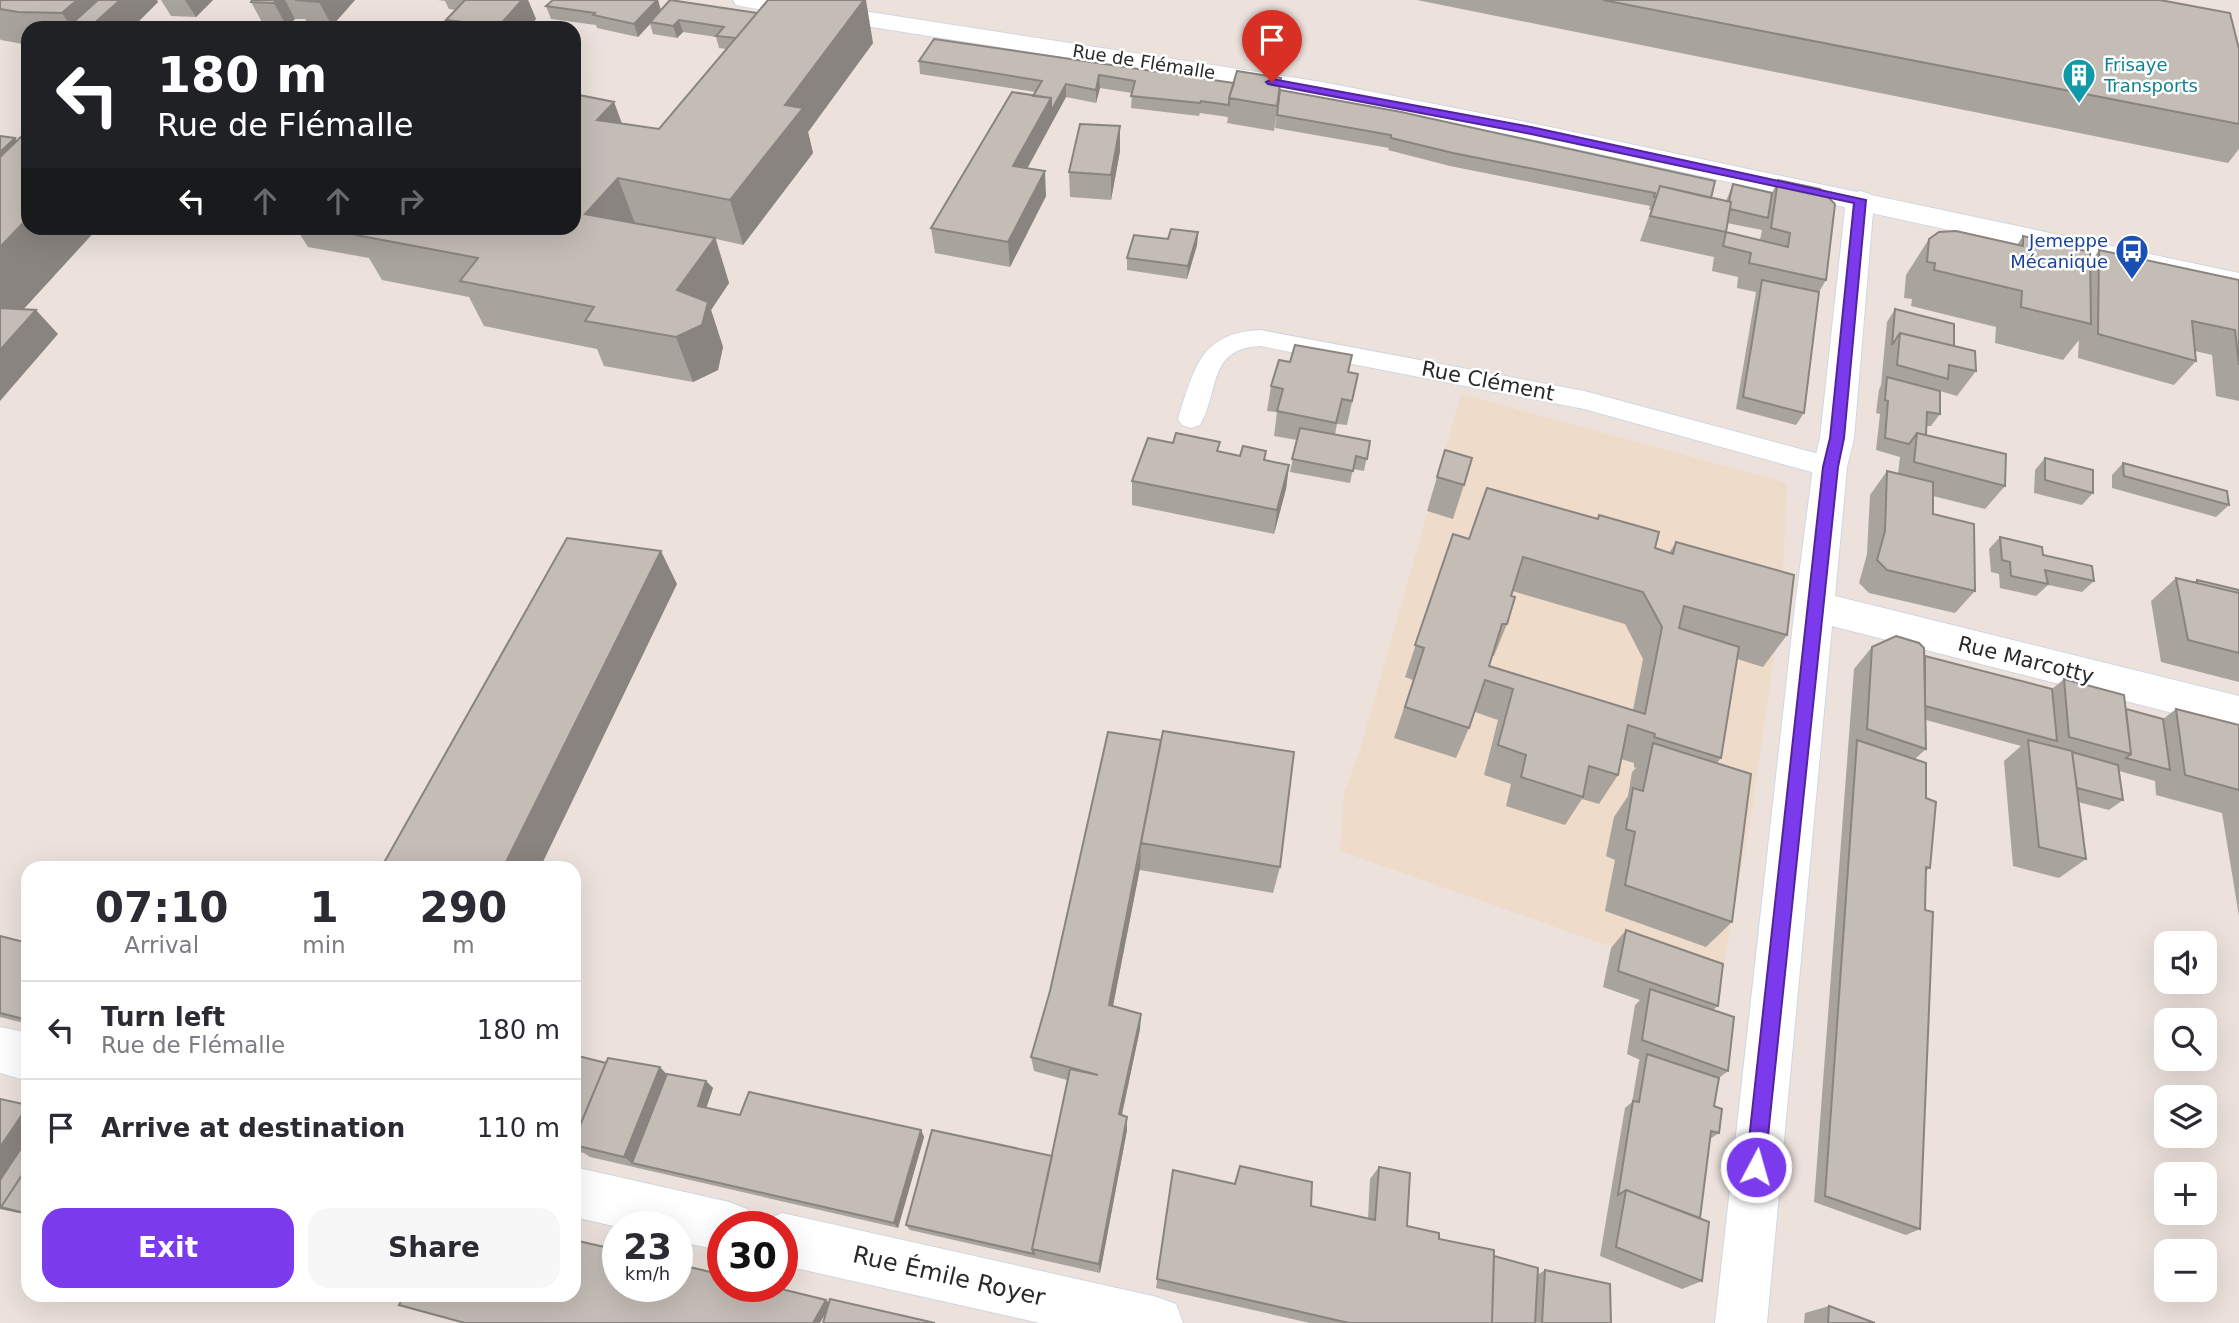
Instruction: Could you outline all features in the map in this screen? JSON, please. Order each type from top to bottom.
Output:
[{"type":"street","name":"Rue de Flémalle","points":[[745,0],[1322,90],[1860,200],[2239,283]]},
{"type":"street","points":[[1741,1323],[1814,606],[1830,467],[1837,438],[1860,200]]},
{"type":"street","name":"Rue Marcotty","points":[[1814,606],[2239,713]]},
{"type":"street","points":[[0,1050],[21,1055]]},
{"type":"street","points":[[581,1194],[707,1222]]},
{"type":"street","name":"Rue Émile Royer","points":[[798,1243],[1157,1323]]},
{"type":"lane","name":"Rue Clément","points":[[1191,419],[1211,360],[1218,350],[1235,339],[1260,338],[1584,400],[1830,467]]},
{"type":"shaded area","points":[[1461,394],[1787,483],[1781,608],[1750,822],[1720,985],[1340,851],[1344,793],[1361,747]]},
{"type":"building","points":[[0,0],[77,0],[62,13],[0,9]]},
{"type":"building","points":[[98,0],[120,0],[97,21],[75,21]]},
{"type":"building","points":[[276,0],[274,3],[251,2]]},
{"type":"building","points":[[465,0],[522,0],[503,21],[446,20]]},
{"type":"building","points":[[553,0],[657,0],[634,24],[593,15],[595,13],[546,6]]},
{"type":"building","points":[[670,0],[757,13],[736,38],[716,36],[724,27],[679,20],[673,26],[650,22]]},
{"type":"building","points":[[768,0],[864,0],[785,105],[803,108],[730,200],[618,178],[585,214],[715,238],[677,290],[708,302],[702,325],[676,337],[585,321],[594,307],[460,281],[478,258],[356,235],[581,235],[581,95],[614,102],[597,120],[659,129]]},
{"type":"building","points":[[1603,0],[2160,0],[2230,13],[2239,49],[2239,124]]},
{"type":"building","points":[[934,39],[1234,83],[1229,105],[1131,96],[1135,81],[1099,75],[1096,90],[1066,84],[1051,111],[1051,98],[1033,96],[1042,81],[919,61]]},
{"type":"building","points":[[1237,71],[1281,78],[1277,106],[1229,98]]},
{"type":"building","points":[[1280,90],[1401,112],[1715,181],[1711,198],[1660,186],[1656,198],[1655,193],[1453,153],[1391,138],[1391,135],[1277,115]]},
{"type":"building","points":[[1012,92],[1051,98],[1013,166],[1045,171],[1008,242],[931,228]]},
{"type":"building","points":[[1080,124],[1120,126],[1111,175],[1069,172]]},
{"type":"building","points":[[0,136],[15,138],[0,152]]},
{"type":"building","points":[[21,137],[21,225],[0,247],[0,157]]},
{"type":"building","points":[[1778,180],[1820,189],[1835,204],[1826,280],[1749,263],[1751,253],[1723,246],[1726,232],[1788,247],[1790,233],[1771,228]]},
{"type":"building","points":[[1733,184],[1772,193],[1768,218],[1730,209]]},
{"type":"building","points":[[1660,186],[1731,202],[1726,232],[1650,216]]},
{"type":"building","points":[[1171,229],[1198,232],[1188,266],[1127,258],[1134,235],[1168,239]]},
{"type":"building","points":[[1956,231],[2023,246],[2023,236],[2090,252],[2091,324],[2021,307],[2022,291],[1934,270],[1935,263],[1927,262],[1929,239],[1939,232]]},
{"type":"building","points":[[2099,250],[2239,280],[2239,365],[2235,330],[2192,321],[2196,361],[2098,334]]},
{"type":"building","points":[[1762,280],[1819,292],[1804,413],[1743,397]]},
{"type":"building","points":[[0,308],[36,310],[0,350]]},
{"type":"building","points":[[1895,309],[1954,324],[1954,346],[1900,333],[1892,345]]},
{"type":"building","points":[[1900,333],[1975,351],[1976,371],[1949,365],[1948,379],[1897,365]]},
{"type":"building","points":[[1295,345],[1352,355],[1348,372],[1358,374],[1352,401],[1342,399],[1336,423],[1277,411],[1283,389],[1271,386],[1279,360],[1290,362]]},
{"type":"building","points":[[1887,377],[1940,391],[1940,414],[1927,412],[1926,435],[1917,433],[1909,444],[1885,438]]},
{"type":"building","points":[[1300,428],[1370,441],[1367,459],[1356,456],[1353,471],[1292,459]]},
{"type":"building","points":[[1176,433],[1220,442],[1217,451],[1240,456],[1243,446],[1266,451],[1264,460],[1289,465],[1277,510],[1132,481],[1148,438],[1173,443]]},
{"type":"building","points":[[1917,433],[2006,454],[2005,486],[1914,462]]},
{"type":"building","points":[[1445,450],[1472,458],[1464,485],[1437,477]]},
{"type":"building","points":[[2045,458],[2093,470],[2093,493],[2045,480]]},
{"type":"building","points":[[2123,463],[2227,491],[2229,505],[2124,476]]},
{"type":"building","points":[[1887,471],[1933,482],[1933,514],[1974,524],[1975,591],[1887,570],[1877,560],[1885,531]]},
{"type":"building","points":[[1487,488],[1598,519],[1599,515],[1659,532],[1655,548],[1673,554],[1676,542],[1794,575],[1787,635],[1684,606],[1679,628],[1739,647],[1721,758],[1654,737],[1655,734],[1628,725],[1618,775],[1589,766],[1583,797],[1521,777],[1526,755],[1498,745],[1513,689],[1485,680],[1469,728],[1405,707],[1424,648],[1415,645],[1453,534],[1469,539]],"holes":[[[1523,557],[1643,592],[1662,627],[1645,714],[1489,666],[1502,624],[1507,624],[1515,597],[1511,596]]]},
{"type":"building","points":[[2000,537],[2042,547],[2043,555],[2092,566],[2094,581],[2045,570],[2048,584],[2011,576],[2010,562],[2002,560]]},
{"type":"building","points":[[567,538],[661,551],[506,861],[385,861]]},
{"type":"building","points":[[2176,578],[2239,593],[2239,653],[2188,640]]},
{"type":"building","points":[[2197,580],[2239,590],[2239,593],[2197,583]]},
{"type":"building","points":[[1896,636],[1919,643],[1924,648],[1926,749],[1867,729],[1872,647]]},
{"type":"building","points":[[1925,656],[2052,689],[2057,741],[1925,706]]},
{"type":"building","points":[[2064,679],[2124,695],[2131,754],[2069,737]]},
{"type":"building","points":[[2126,709],[2163,719],[2170,770],[2126,758],[2131,754]]},
{"type":"building","points":[[2176,709],[2239,725],[2239,790],[2185,775]]},
{"type":"building","points":[[1163,731],[1294,752],[1280,867],[1141,843]]},
{"type":"building","points":[[1108,732],[1161,740],[1109,1005],[1141,1014],[1119,1114],[1127,1117],[1099,1264],[1032,1249],[1070,1069],[1098,1075],[1031,1057],[1050,991]]},
{"type":"building","points":[[1857,740],[1926,763],[1926,798],[1936,802],[1930,868],[1926,867],[1925,910],[1933,912],[1920,1229],[1825,1196]]},
{"type":"building","points":[[2028,740],[2072,751],[2086,859],[2039,847]]},
{"type":"building","points":[[1653,743],[1751,774],[1732,922],[1625,885],[1635,832],[1626,829],[1633,788],[1643,791]]},
{"type":"building","points":[[2072,752],[2118,765],[2123,800],[2077,788]]},
{"type":"building","points":[[1626,930],[1723,964],[1718,1006],[1618,971]]},
{"type":"building","points":[[0,936],[21,941],[21,1018],[0,1013]]},
{"type":"building","points":[[1650,989],[1734,1017],[1728,1071],[1642,1040]]},
{"type":"building","points":[[1647,1054],[1719,1078],[1714,1106],[1722,1109],[1719,1133],[1711,1131],[1700,1218],[1626,1190],[1618,1195],[1633,1101],[1639,1102]]},
{"type":"building","points":[[581,1057],[606,1063],[581,1123]]},
{"type":"building","points":[[608,1058],[660,1067],[624,1157],[581,1147],[581,1123]]},
{"type":"building","points":[[667,1074],[706,1081],[698,1106],[740,1115],[749,1092],[921,1130],[894,1223],[632,1163]]},
{"type":"building","points":[[0,1099],[21,1104],[21,1116],[0,1147]]},
{"type":"building","points":[[932,1130],[1052,1156],[1032,1249],[1034,1254],[906,1225]]},
{"type":"building","points":[[21,1148],[21,1177],[1,1207],[19,1212],[0,1208],[0,1180]]},
{"type":"building","points":[[1240,1166],[1312,1182],[1311,1206],[1375,1220],[1379,1167],[1410,1173],[1407,1226],[1439,1233],[1439,1239],[1494,1250],[1492,1323],[1349,1323],[1157,1279],[1173,1170],[1235,1184]]},
{"type":"building","points":[[21,1177],[21,1212],[1,1207]]},
{"type":"building","points":[[1626,1190],[1709,1222],[1702,1281],[1616,1247]]},
{"type":"building","points":[[581,1242],[602,1246],[602,1302],[693,1302],[693,1268],[707,1271],[707,1302],[798,1302],[798,1293],[826,1300],[813,1323],[465,1323],[399,1305],[400,1302],[581,1302]]},
{"type":"building","points":[[1494,1256],[1538,1268],[1535,1323],[1492,1323]]},
{"type":"building","points":[[1545,1270],[1610,1284],[1611,1323],[1542,1323]]},
{"type":"building","points":[[830,1299],[935,1323],[823,1323]]},
{"type":"building","points":[[1829,1306],[1875,1323],[1828,1323]]},
{"type":"place","name":"Frisaye Transports","points":[[2079,105]]},
{"type":"place","name":"Jemeppe Mécanique","points":[[2132,281]]},
{"type":"route","points":[[1272,82],[1531,131],[1860,200],[1837,438],[1830,467],[1805,684],[1756,1167]]}]
